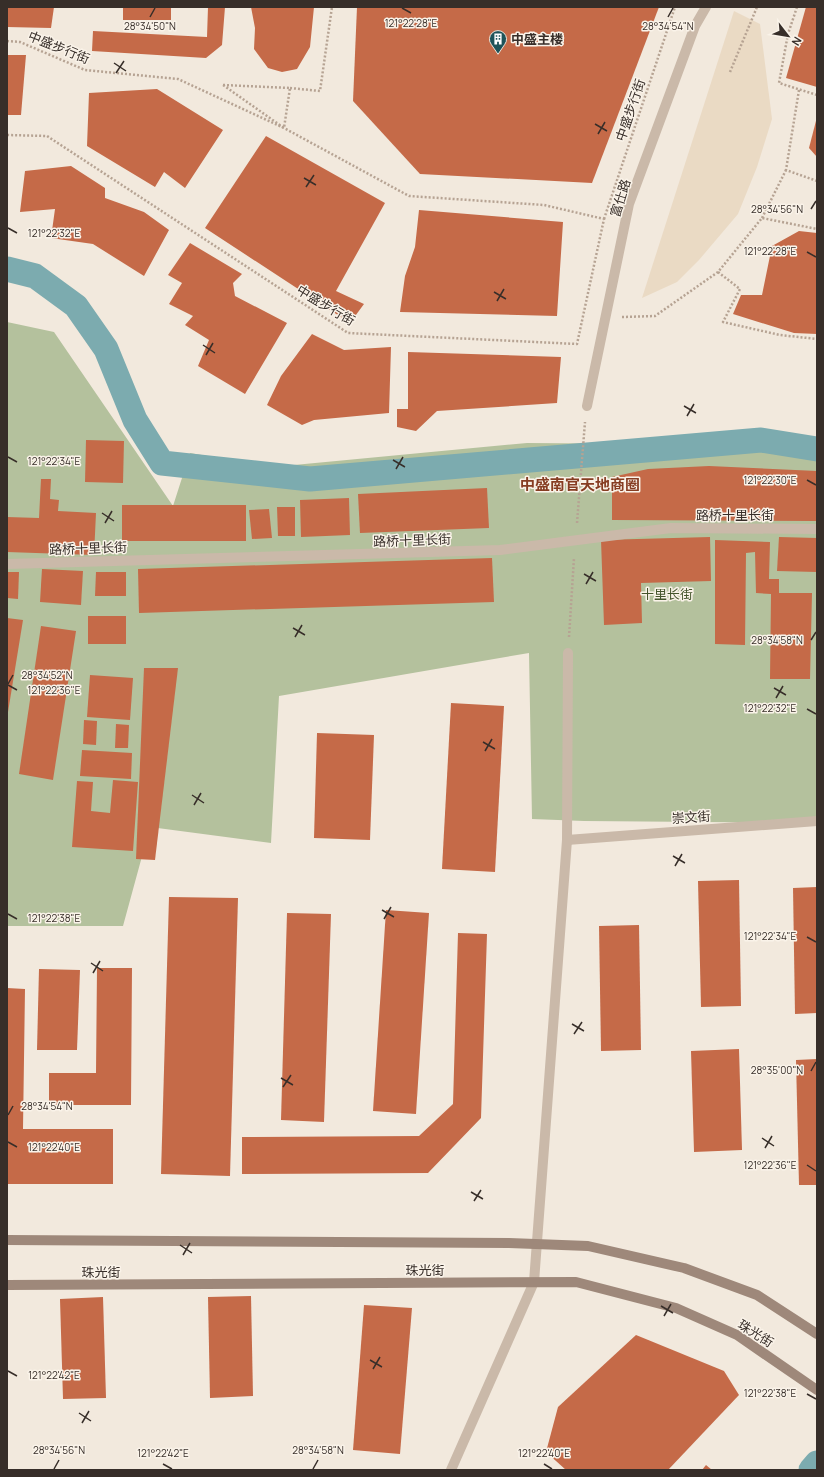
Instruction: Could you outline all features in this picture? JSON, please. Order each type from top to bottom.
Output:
[{"type":"main road","points":[[7,1240],[539,1244],[588,1246],[684,1268],[757,1295],[817,1334]]},
{"type":"main road","name":"珠光街","points":[[7,1285],[576,1282],[676,1308],[737,1335],[816,1389]]},
{"type":"street","name":"富仕路","points":[[586,406],[629,204],[695,26],[706,7]]},
{"type":"street","name":"路桥十里长街","points":[[7,564],[500,550],[671,528],[817,529]]},
{"type":"street","points":[[451,1470],[534,1282],[539,1244],[567,840],[568,654]]},
{"type":"street","name":"崇文街","points":[[567,840],[817,821]]},
{"type":"path","name":"中盛步行街","points":[[284,128],[223,85],[320,91],[332,7]]},
{"type":"path","name":"中盛步行街","points":[[7,135],[47,136],[348,333],[577,344],[604,218],[675,7]]},
{"type":"path","points":[[730,72],[757,7]]},
{"type":"path","points":[[797,7],[788,34],[779,83],[817,95]]},
{"type":"path","name":"中盛步行街","points":[[7,41],[20,42],[85,70],[178,79],[284,128],[409,196],[544,205],[604,218]]},
{"type":"path","points":[[284,128],[290,88]]},
{"type":"path","points":[[584,312],[606,316],[634,318],[654,316],[718,272],[762,218],[786,170],[799,90]]},
{"type":"path","points":[[786,170],[817,181]]},
{"type":"path","points":[[762,218],[817,229]]},
{"type":"path","points":[[718,272],[740,288],[723,322],[780,335],[817,339]]},
{"type":"path","points":[[568,654],[586,406]]},
{"type":"green space","name":"十里长街","points":[[7,322],[54,332],[173,506],[190,453],[273,467],[527,443],[817,445],[817,823],[584,821],[532,819],[529,653],[279,696],[271,843],[150,827],[123,926],[7,926]]},
{"type":"shaded area","points":[[734,11],[760,24],[772,119],[757,167],[738,214],[699,260],[677,282],[642,298]]},
{"type":"building","points":[[7,7],[54,7],[51,28],[7,27]]},
{"type":"building","points":[[123,7],[171,7],[171,20],[123,20]]},
{"type":"building","points":[[208,7],[225,7],[222,45],[206,58],[92,51],[93,31],[207,37]]},
{"type":"building","points":[[251,7],[314,7],[310,47],[297,69],[282,72],[268,68],[254,49],[255,28]]},
{"type":"building","name":"中盛主楼","points":[[357,7],[659,7],[592,183],[420,174],[353,101]]},
{"type":"building","points":[[806,7],[817,7],[817,87],[786,78]]},
{"type":"building","points":[[7,55],[26,55],[21,115],[7,115]]},
{"type":"building","points":[[157,89],[223,130],[185,188],[164,172],[155,187],[87,146],[89,93]]},
{"type":"building","points":[[817,117],[817,157],[809,148]]},
{"type":"building","points":[[266,136],[385,203],[336,291],[364,304],[350,323],[205,228]]},
{"type":"building","points":[[71,166],[105,188],[105,198],[144,212],[169,230],[144,276],[93,244],[51,238],[55,209],[20,212],[25,171]]},
{"type":"building","points":[[419,210],[563,222],[557,316],[400,312],[405,276],[415,247]]},
{"type":"building","points":[[799,231],[817,233],[817,334],[794,333],[733,314],[741,295],[762,295],[772,246]]},
{"type":"building","points":[[190,243],[242,274],[233,283],[235,296],[287,323],[245,394],[198,366],[209,340],[185,325],[193,316],[169,304],[182,283],[168,275]]},
{"type":"building","points":[[312,334],[344,350],[391,347],[389,413],[314,420],[302,425],[267,405],[281,376]]},
{"type":"building","points":[[408,352],[561,357],[557,403],[437,411],[416,431],[397,427],[397,409],[408,409]]},
{"type":"building","points":[[86,440],[124,441],[123,483],[85,482]]},
{"type":"building","points":[[709,466],[817,471],[817,521],[612,520],[612,477],[648,469]]},
{"type":"building","points":[[41,479],[51,479],[50,499],[59,500],[58,511],[96,513],[94,555],[7,552],[7,517],[39,518]]},
{"type":"building","points":[[487,488],[489,528],[360,533],[358,494]]},
{"type":"building","points":[[349,498],[350,535],[301,537],[300,500]]},
{"type":"building","points":[[122,505],[246,505],[246,541],[122,541]]},
{"type":"building","points":[[277,507],[295,507],[295,536],[278,536]]},
{"type":"building","points":[[269,509],[272,538],[252,539],[249,510]]},
{"type":"building","points":[[710,537],[711,581],[641,583],[642,623],[604,625],[601,540]]},
{"type":"building","points":[[779,537],[817,538],[817,572],[777,571]]},
{"type":"building","points":[[715,540],[770,542],[769,579],[779,579],[779,593],[812,593],[810,679],[770,679],[771,594],[756,593],[755,552],[746,553],[745,645],[715,644]]},
{"type":"building","points":[[492,558],[494,602],[139,613],[138,569]]},
{"type":"building","points":[[42,569],[83,571],[81,605],[40,602]]},
{"type":"building","points":[[7,572],[19,572],[18,599],[7,598]]},
{"type":"building","points":[[96,572],[126,572],[126,596],[95,596]]},
{"type":"building","points":[[88,616],[126,616],[126,644],[88,644]]},
{"type":"building","points":[[7,618],[23,620],[8,712],[7,712]]},
{"type":"building","points":[[41,626],[76,631],[53,780],[19,774]]},
{"type":"building","points":[[144,668],[178,668],[155,860],[136,859]]},
{"type":"building","points":[[90,675],[133,678],[130,720],[87,717]]},
{"type":"building","points":[[451,703],[504,706],[495,872],[442,869]]},
{"type":"building","points":[[84,720],[97,721],[96,745],[83,744]]},
{"type":"building","points":[[116,724],[129,725],[128,748],[115,748]]},
{"type":"building","points":[[317,733],[374,735],[370,840],[314,838]]},
{"type":"building","points":[[82,750],[132,753],[131,779],[80,776]]},
{"type":"building","points":[[113,780],[138,782],[133,851],[72,847],[77,781],[93,782],[91,811],[110,813]]},
{"type":"building","points":[[739,880],[741,1006],[701,1007],[698,881]]},
{"type":"building","points":[[817,887],[817,1013],[795,1014],[793,888]]},
{"type":"building","points":[[169,897],[238,898],[230,1176],[161,1174]]},
{"type":"building","points":[[386,910],[429,913],[416,1114],[373,1111]]},
{"type":"building","points":[[287,913],[331,914],[324,1122],[281,1120]]},
{"type":"building","points":[[639,925],[641,1050],[601,1051],[599,926]]},
{"type":"building","points":[[458,933],[487,934],[481,1118],[428,1173],[242,1174],[242,1137],[419,1136],[453,1104]]},
{"type":"building","points":[[97,968],[132,968],[131,1105],[49,1105],[49,1073],[96,1073]]},
{"type":"building","points":[[39,969],[80,970],[77,1050],[37,1050]]},
{"type":"building","points":[[7,988],[25,989],[23,1129],[113,1129],[113,1184],[7,1184]]},
{"type":"building","points":[[739,1049],[742,1150],[694,1152],[691,1051]]},
{"type":"building","points":[[817,1059],[817,1185],[799,1185],[796,1060]]},
{"type":"building","points":[[251,1296],[253,1396],[210,1398],[208,1297]]},
{"type":"building","points":[[103,1297],[106,1398],[63,1399],[60,1299]]},
{"type":"building","points":[[364,1305],[412,1308],[400,1454],[353,1450]]},
{"type":"building","points":[[636,1335],[724,1371],[739,1395],[668,1470],[566,1470],[546,1452],[558,1407]]},
{"type":"building","points":[[706,1465],[712,1470],[702,1470]]},
{"type":"waterway","points":[[7,269],[35,276],[76,306],[106,349],[135,420],[162,463],[310,479],[761,440],[817,449]]},
{"type":"waterway","points":[[811,1470],[817,1463]]},
{"type":"place","name":"中盛主楼","points":[[498,54]]},
{"type":"district","name":"中盛南官天地商圈","points":[[580,484]]}]
